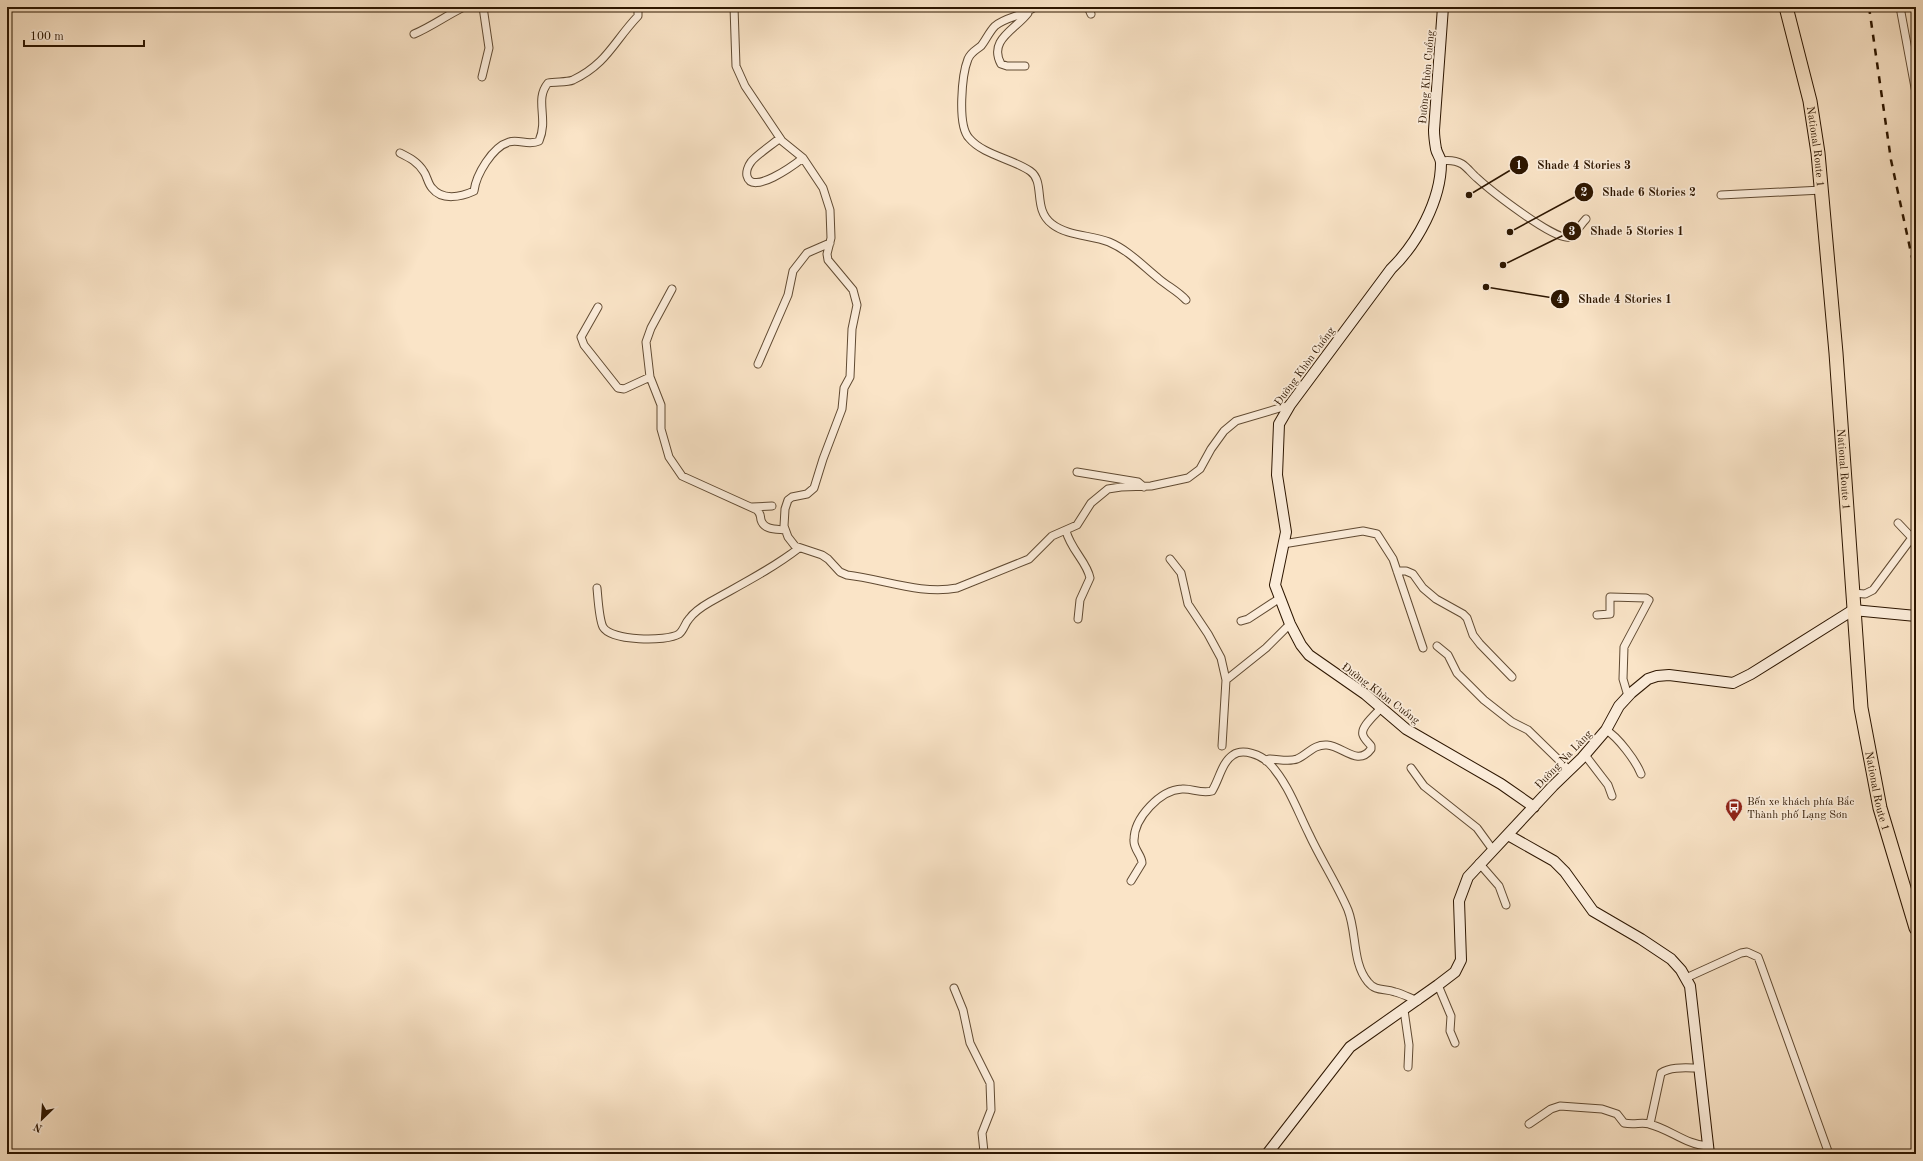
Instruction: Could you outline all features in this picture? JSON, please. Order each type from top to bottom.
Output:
[{"type":"highway","name":"National Route 1","points":[[1786,7],[1810,101],[1818,153],[1836,353],[1853,610],[1862,708],[1873,779],[1889,840],[1916,928]]},
{"type":"street","points":[[414,34],[429,28],[449,14],[464,7]]},
{"type":"street","points":[[482,77],[489,48],[483,7]]},
{"type":"street","points":[[400,153],[413,160],[425,172],[431,188],[439,195],[456,197],[474,191],[476,182],[491,155],[508,142],[533,144],[539,140],[544,123],[541,98],[543,89],[548,83],[571,80],[595,67],[613,49],[620,35],[638,16],[638,7]]},
{"type":"street","points":[[734,7],[736,66],[745,86],[780,138],[803,158],[823,188],[830,210],[831,238],[828,260],[853,290],[857,305],[852,329],[850,377],[844,388],[842,409],[823,459],[819,478],[814,488],[807,494],[792,497],[788,500],[785,509],[784,530]]},
{"type":"street","name":"Đường Khòn Cuổng","points":[[1443,7],[1434,130],[1436,150],[1441,160],[1439,182],[1426,218],[1418,234],[1400,262],[1391,269],[1290,405],[1279,424],[1276,475],[1286,532],[1275,585],[1290,624],[1301,645],[1309,655],[1365,694],[1406,729],[1501,784],[1534,806]]},
{"type":"street","points":[[1900,7],[1916,93]]},
{"type":"street","points":[[1025,66],[1007,66],[1001,64],[997,47],[1002,38],[1021,22],[1032,9]]},
{"type":"street","points":[[1032,9],[1003,21],[995,26],[981,46],[968,57],[962,91],[962,115],[968,138],[976,144],[1008,161],[1029,169],[1035,175],[1038,181],[1040,206],[1051,224],[1069,232],[1091,236],[1110,243],[1146,266],[1186,300]]},
{"type":"street","points":[[780,138],[751,161],[746,174],[748,180],[752,183],[758,184],[789,169],[803,158]]},
{"type":"street","points":[[1441,160],[1452,160],[1462,164],[1478,179],[1534,222],[1562,238],[1569,238],[1573,235],[1586,219]]},
{"type":"street","points":[[1721,196],[1822,190]]},
{"type":"street","points":[[758,364],[788,295],[793,271],[807,253],[830,243]]},
{"type":"street","points":[[672,289],[651,328],[646,342],[650,377],[660,405],[661,429],[669,457],[676,470],[690,480],[752,508],[760,513],[761,520],[766,527],[784,530],[799,548],[822,555],[828,559],[840,572],[847,575],[944,591],[957,588],[1031,557],[1052,536],[1066,531],[1076,524],[1091,503],[1108,489],[1121,487],[1144,487],[1188,478],[1200,469],[1211,448],[1224,431],[1236,421],[1290,405]]},
{"type":"street","points":[[598,307],[581,337],[584,345],[618,388],[624,389],[650,377]]},
{"type":"street","points":[[1077,472],[1138,482],[1144,487]]},
{"type":"street","points":[[752,508],[772,506]]},
{"type":"street","points":[[1852,593],[1865,594],[1873,590],[1914,541],[1898,523]]},
{"type":"street","points":[[1066,531],[1070,544],[1087,569],[1090,578],[1080,600],[1078,619]]},
{"type":"street","points":[[1283,544],[1371,531],[1377,534],[1392,559],[1397,571],[1423,648]]},
{"type":"street","points":[[597,588],[603,627],[608,632],[627,638],[656,639],[673,636],[678,634],[688,619],[704,606],[778,564],[799,548]]},
{"type":"street","points":[[1170,558],[1181,573],[1188,604],[1208,634],[1221,658],[1226,680],[1222,746]]},
{"type":"street","points":[[1397,571],[1406,571],[1413,574],[1423,588],[1433,597],[1463,614],[1467,618],[1473,635],[1512,677]]},
{"type":"street","points":[[1597,616],[1610,614],[1610,597],[1646,598],[1649,600],[1624,647],[1623,679],[1628,696]]},
{"type":"street","points":[[1241,621],[1248,619],[1280,598]]},
{"type":"street","points":[[1853,610],[1916,616]]},
{"type":"street","name":"Đường Na Làng","points":[[1267,1154],[1350,1047],[1418,1001],[1455,972],[1460,964],[1459,901],[1465,882],[1479,863],[1585,755],[1606,730],[1620,706],[1628,696],[1648,680],[1663,676],[1733,683],[1751,674],[1853,610]]},
{"type":"street","points":[[1226,680],[1266,648],[1290,624]]},
{"type":"street","points":[[1437,646],[1448,655],[1457,673],[1484,700],[1512,722],[1528,730],[1569,770]]},
{"type":"street","points":[[1132,881],[1142,863],[1134,844],[1137,827],[1145,814],[1159,798],[1182,789],[1197,792],[1212,791],[1230,757],[1237,753],[1244,752],[1266,760],[1296,760],[1320,745],[1333,746],[1353,756],[1362,756],[1371,749],[1371,746],[1362,733],[1365,727],[1381,708]]},
{"type":"street","points":[[1606,730],[1616,738],[1634,761],[1641,774]]},
{"type":"street","points":[[1585,755],[1608,784],[1612,796]]},
{"type":"street","points":[[1266,760],[1280,778],[1294,801],[1348,910],[1359,964],[1364,976],[1376,990],[1395,992],[1418,1001]]},
{"type":"street","points":[[1411,768],[1428,790],[1477,828],[1493,850]]},
{"type":"street","points":[[1508,834],[1554,861],[1565,872],[1593,911],[1641,939],[1671,959],[1686,978],[1690,986],[1709,1150]]},
{"type":"street","points":[[1479,863],[1499,886],[1506,905]]},
{"type":"street","points":[[1686,978],[1742,953],[1747,952],[1758,957],[1771,988],[1829,1154]]},
{"type":"street","points":[[1438,985],[1451,1016],[1450,1031],[1455,1044]]},
{"type":"street","points":[[954,988],[963,1010],[970,1043],[990,1083],[991,1110],[982,1136],[984,1152],[992,1154]]},
{"type":"street","points":[[1404,1010],[1409,1045],[1408,1067]]},
{"type":"street","points":[[1650,1124],[1661,1073],[1665,1070],[1673,1068],[1699,1068]]},
{"type":"street","points":[[1529,1124],[1550,1109],[1560,1106],[1602,1109],[1618,1114],[1624,1123],[1635,1125],[1650,1124],[1709,1150]]},
{"type":"railway","points":[[1869,7],[1891,160],[1916,276]]},
{"type":"place","name":"Shade 4 Stories 3","points":[[1469,195]]},
{"type":"place","name":"Shade 6 Stories 2","points":[[1510,232]]},
{"type":"place","name":"Shade 5 Stories 1","points":[[1503,265]]},
{"type":"place","name":"Shade 4 Stories 1","points":[[1486,287]]},
{"type":"place","name":"Bến xe khách phía Bắc Thành phố Lạng Sơn","points":[[1734,822]]}]
